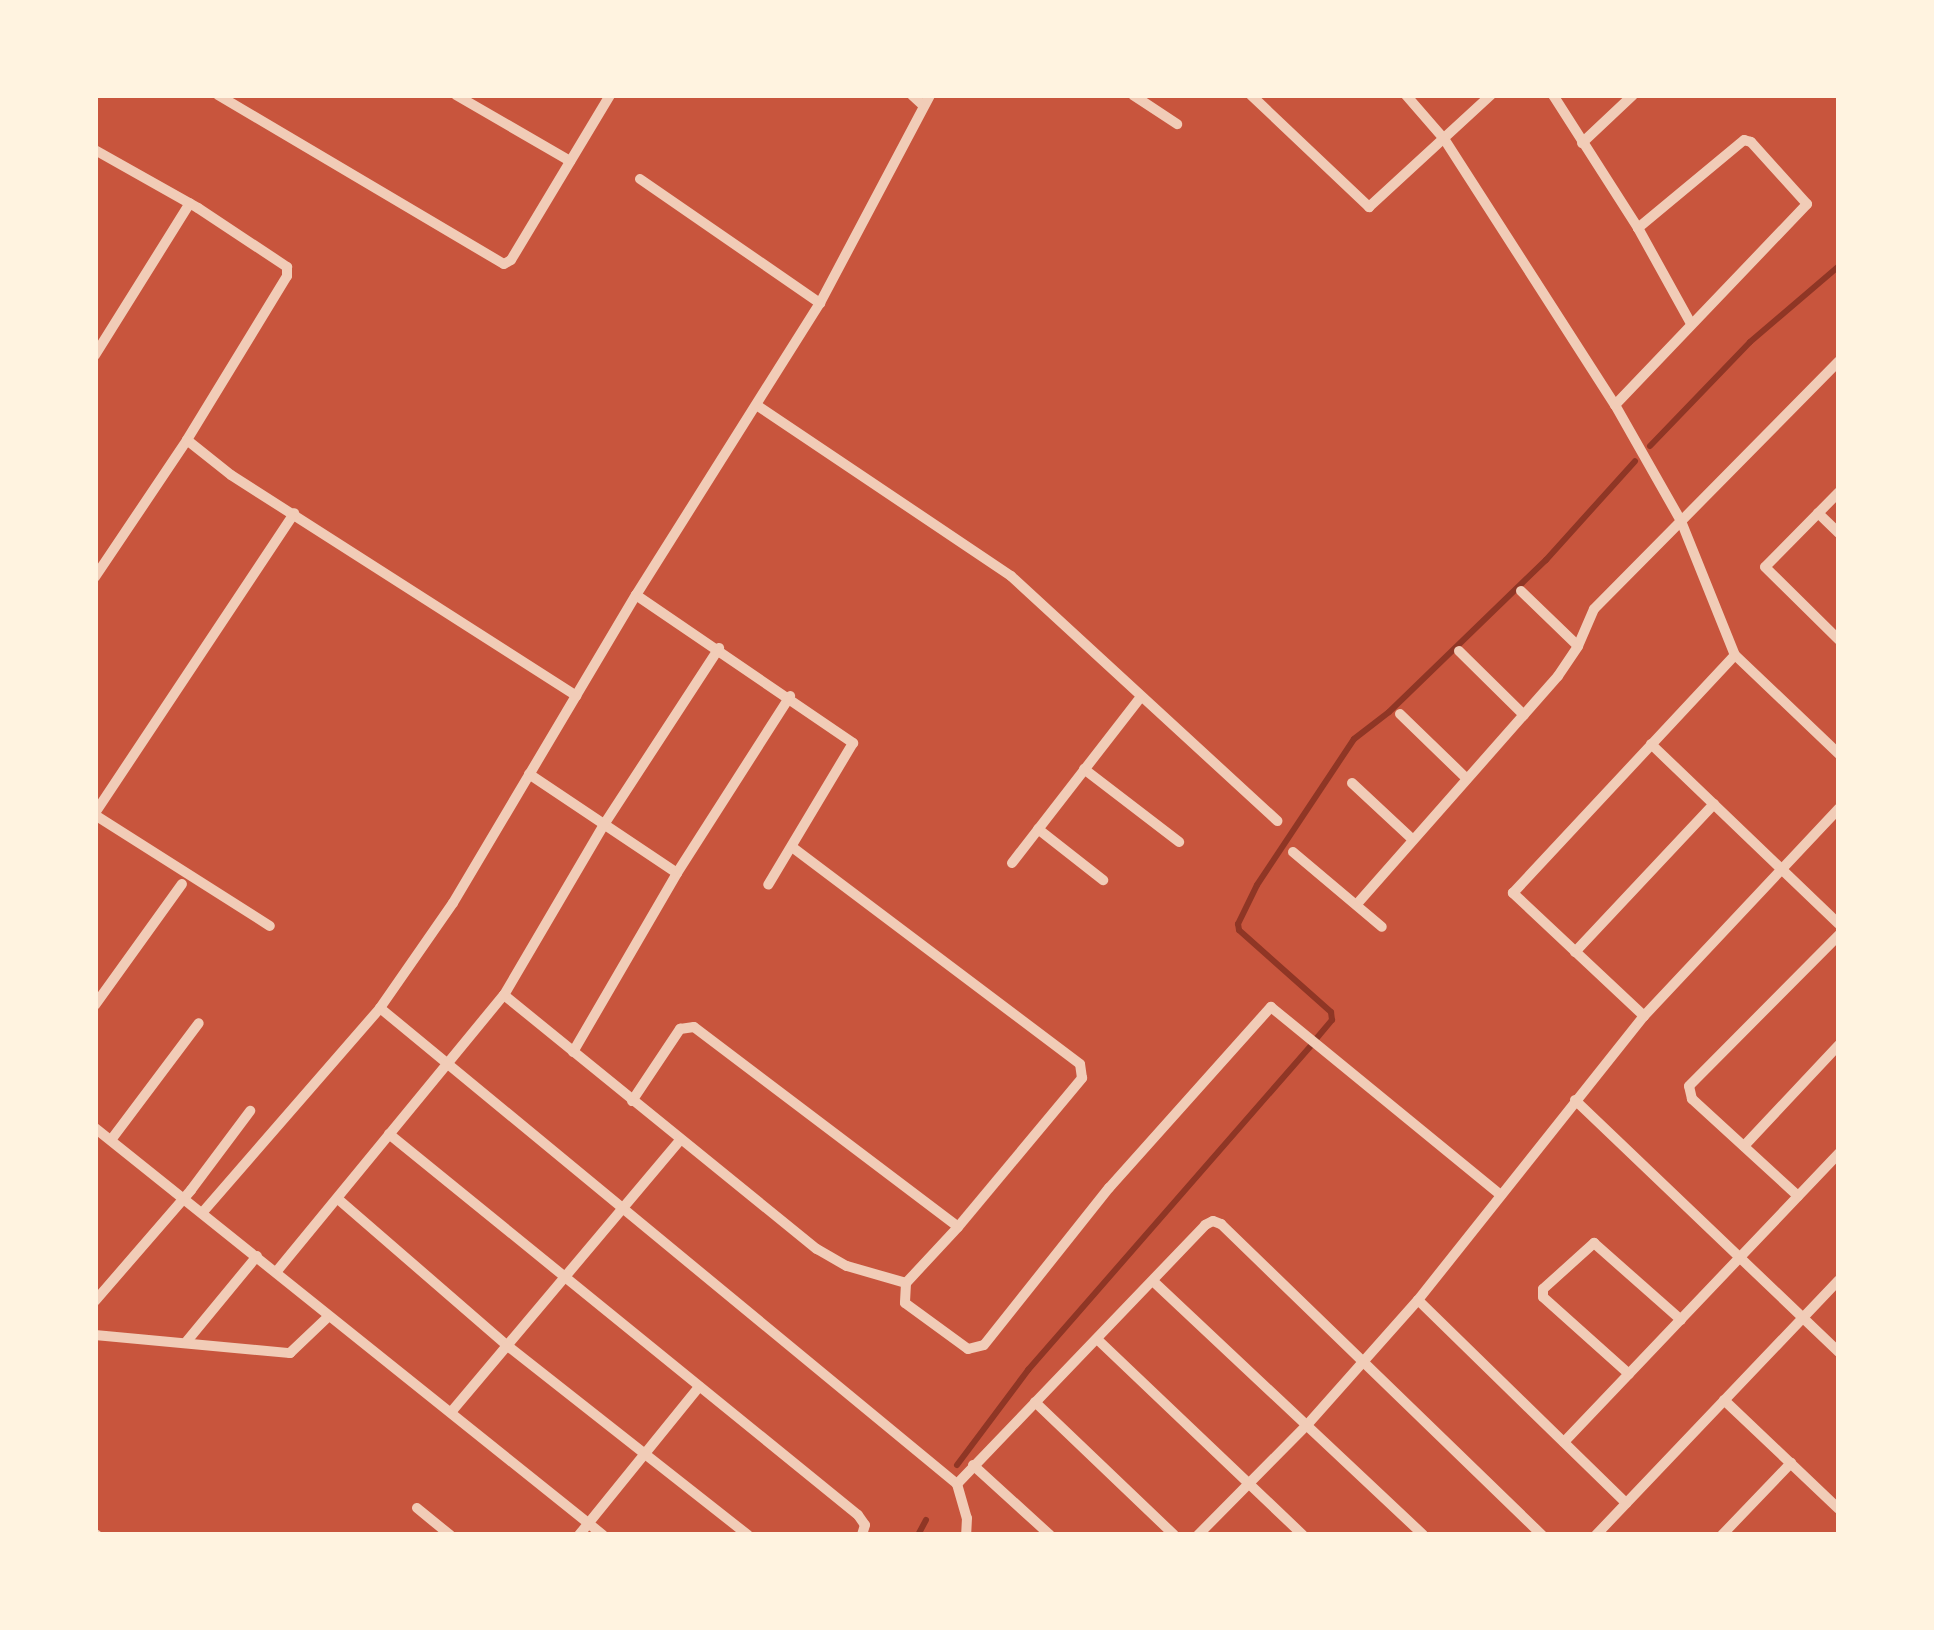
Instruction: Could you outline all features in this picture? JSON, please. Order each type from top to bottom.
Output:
[{"type":"street","points":[[218,95],[504,264],[511,260],[610,95]]},
{"type":"street","points":[[456,95],[570,161]]},
{"type":"street","points":[[202,1213],[383,1011],[453,903],[636,595],[820,304],[927,100],[912,95]]},
{"type":"street","points":[[1133,95],[1177,124]]},
{"type":"street","points":[[1252,95],[1362,206],[1374,207],[1492,95]]},
{"type":"street","points":[[1406,95],[1445,140],[1615,405],[1681,522],[1735,656],[1839,754]]},
{"type":"street","points":[[1553,95],[1638,228],[1690,322]]},
{"type":"street","points":[[1582,144],[1632,95]]},
{"type":"street","points":[[1615,405],[1690,322],[1808,204],[1751,142],[1744,140],[1638,228]]},
{"type":"street","points":[[95,150],[283,260],[287,276],[187,440],[95,577]]},
{"type":"street","points":[[640,180],[820,304]]},
{"type":"street","points":[[95,355],[190,203]]},
{"type":"street","points":[[1357,904],[1524,715],[1578,646],[1594,609],[1839,361]]},
{"type":"street","points":[[758,406],[1011,576],[1277,821]]},
{"type":"street","points":[[187,440],[231,474],[576,696]]},
{"type":"street","points":[[1839,492],[1765,568],[1839,640]]},
{"type":"street","points":[[270,926],[95,814],[294,513]]},
{"type":"street","points":[[1818,513],[1839,533]]},
{"type":"street","points":[[1521,591],[1578,646]]},
{"type":"street","points":[[636,595],[790,696],[853,743],[768,885]]},
{"type":"street","points":[[277,1271],[504,995],[605,823],[719,648]]},
{"type":"street","points":[[1459,650],[1524,715]]},
{"type":"street","points":[[1644,1016],[1513,894],[1735,656]]},
{"type":"street","points":[[573,1052],[676,873],[790,696]]},
{"type":"street","points":[[1012,863],[1140,698]]},
{"type":"street","points":[[1400,714],[1467,779]]},
{"type":"street","points":[[1651,744],[1839,924]]},
{"type":"street","points":[[1084,769],[1179,842]]},
{"type":"street","points":[[528,774],[676,873]]},
{"type":"street","points":[[1352,783],[1412,838]]},
{"type":"street","points":[[1575,952],[1714,804]]},
{"type":"street","points":[[1198,1535],[1307,1426],[1418,1300],[1644,1016],[1839,808]]},
{"type":"street","points":[[1038,829],[1103,880]]},
{"type":"street","points":[[792,846],[932,949],[1083,1070],[1043,1129],[906,1283],[905,1303],[968,1350],[984,1345],[1109,1188],[1270,1007],[1501,1195]]},
{"type":"street","points":[[1294,852],[1382,927]]},
{"type":"street","points":[[95,1005],[182,884]]},
{"type":"street","points":[[1798,1196],[1692,1099],[1689,1086],[1839,935]]},
{"type":"street","points":[[504,995],[679,1141],[818,1249],[848,1266],[906,1283]]},
{"type":"street","points":[[383,1011],[958,1484],[967,1518],[966,1535]]},
{"type":"street","points":[[111,1140],[199,1023]]},
{"type":"street","points":[[632,1101],[680,1029],[694,1027],[958,1226]]},
{"type":"street","points":[[1744,1146],[1839,1045]]},
{"type":"street","points":[[1576,1100],[1839,1352]]},
{"type":"street","points":[[95,1302],[184,1198],[250,1112]]},
{"type":"street","points":[[95,1128],[603,1535]]},
{"type":"street","points":[[389,1134],[858,1515],[865,1525],[862,1535]]},
{"type":"street","points":[[452,1411],[679,1141]]},
{"type":"street","points":[[1564,1442],[1839,1153]]},
{"type":"street","points":[[338,1199],[509,1347],[748,1535]]},
{"type":"street","points":[[958,1484],[1154,1282],[1204,1225],[1213,1222],[1221,1224],[1364,1360],[1542,1535]]},
{"type":"street","points":[[1629,1374],[1543,1297],[1543,1288],[1594,1243],[1680,1320]]},
{"type":"street","points":[[187,1342],[257,1256]]},
{"type":"street","points":[[1596,1535],[1839,1280]]},
{"type":"street","points":[[1154,1282],[1423,1535]]},
{"type":"street","points":[[1418,1300],[1626,1503]]},
{"type":"street","points":[[95,1335],[290,1352],[328,1318]]},
{"type":"street","points":[[1097,1339],[1304,1535]]},
{"type":"street","points":[[578,1535],[700,1387]]},
{"type":"street","points":[[1724,1400],[1839,1509]]},
{"type":"street","points":[[1035,1402],[1174,1535]]},
{"type":"street","points":[[1740,1535],[1726,1531],[1790,1463]]},
{"type":"street","points":[[974,1465],[1050,1535]]},
{"type":"street","points":[[417,1508],[450,1535]]},
{"type":"waterway","points":[[1650,446],[1750,342],[1839,266]]},
{"type":"waterway","points":[[1316,1039],[1332,1020],[1331,1012],[1239,930],[1238,924],[1257,885],[1354,739],[1389,712],[1546,560],[1635,461]]},
{"type":"waterway","points":[[957,1465],[1028,1370],[1313,1043]]},
{"type":"waterway","points":[[918,1535],[926,1520]]}]
